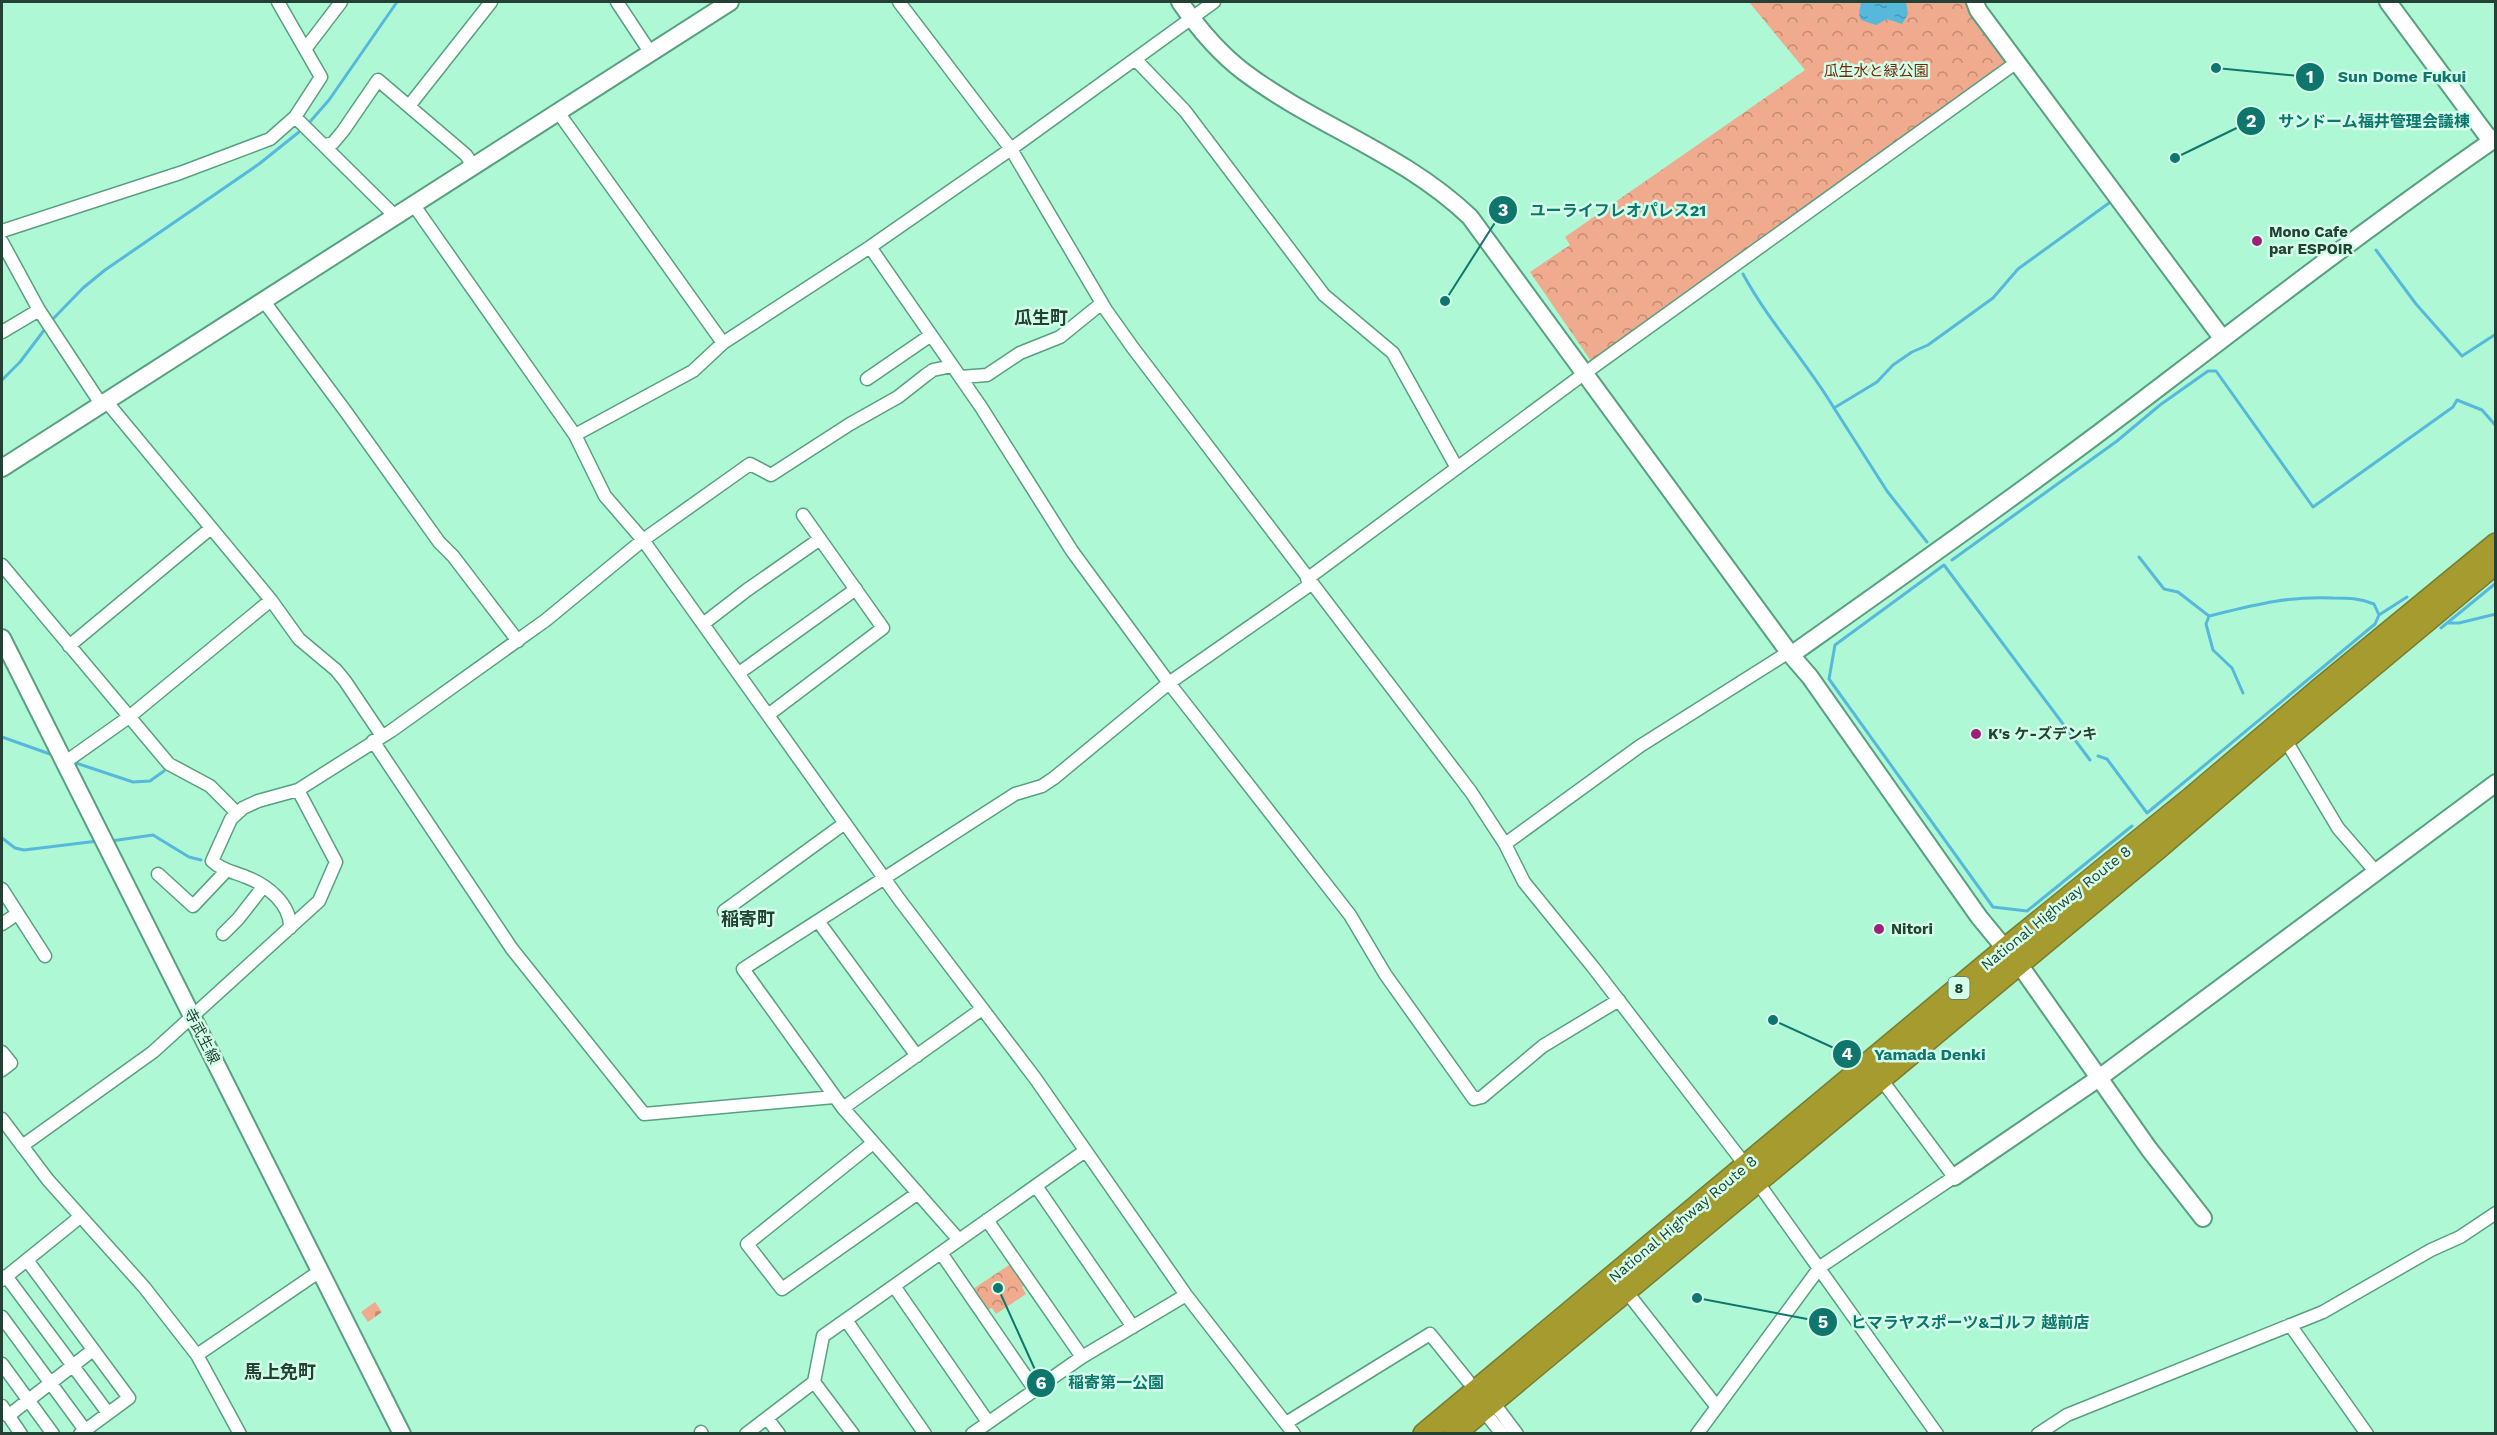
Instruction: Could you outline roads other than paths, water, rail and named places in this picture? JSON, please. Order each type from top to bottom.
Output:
[{"type":"highway","name":"National Highway Route 8","points":[[1454,1434],[1491,1410],[1626,1291],[1752,1174],[1881,1079],[2012,957],[2190,799],[2496,544]]},
{"type":"highway","name":"National Highway Route 8","points":[[1424,1434],[1752,1174],[2012,957],[2285,739],[2496,563]]},
{"type":"street","points":[[2,231],[148,184],[270,140],[296,117],[321,77],[278,2]]},
{"type":"street","points":[[306,48],[341,2]]},
{"type":"street","points":[[409,106],[490,2]]},
{"type":"street","points":[[617,2],[650,52]]},
{"type":"street","points":[[2,468],[730,2]]},
{"type":"street","points":[[899,2],[1011,149],[1102,303],[1133,348],[1471,792],[1505,843],[1530,890],[1619,1000],[1752,1174],[1937,1434]]},
{"type":"street","points":[[1180,2],[1211,41],[1244,72],[1418,175],[1452,200],[1487,237],[1790,653],[1810,677],[1979,917],[2012,957],[2149,1149],[2203,1218]]},
{"type":"street","points":[[575,435],[693,371],[723,343],[870,247],[1011,149],[1214,2]]},
{"type":"street","points":[[1975,2],[1996,41],[2017,62],[2222,338]]},
{"type":"street","points":[[1505,843],[1641,746],[1790,653],[2063,458],[2222,338],[2494,139],[2388,2]]},
{"type":"street","points":[[1135,59],[1185,111],[1323,295],[1393,353],[1457,468]]},
{"type":"street","points":[[960,1240],[834,1097],[743,969],[1015,794],[1042,786],[1169,683],[1309,581],[1457,468],[2017,62]]},
{"type":"street","points":[[324,145],[333,143],[338,137],[378,80],[466,155],[473,166]]},
{"type":"street","points":[[558,112],[723,343]]},
{"type":"street","points":[[296,117],[395,216]]},
{"type":"street","points":[[413,204],[575,435],[605,496],[643,540],[885,879],[1085,1151],[1186,1295],[1294,1434]]},
{"type":"street","points":[[2,242],[39,310],[103,403],[211,528],[304,645],[341,675],[377,738],[512,949],[645,1114],[834,1097]]},
{"type":"street","points":[[870,247],[981,407],[1072,551],[1169,683],[1350,915],[1385,974],[1474,1099],[1482,1097],[1543,1046],[1619,1000]]},
{"type":"street","points":[[263,300],[440,542],[518,641]]},
{"type":"street","points":[[290,928],[291,918],[285,906],[263,887],[249,878],[218,867],[212,861],[226,828],[237,813],[258,801],[298,790],[377,738],[518,641],[643,540],[750,464],[771,475],[850,424],[898,397],[933,370],[987,375],[1020,353],[1060,337],[1102,303]]},
{"type":"street","points":[[2,332],[39,310]]},
{"type":"street","points":[[867,379],[931,335]]},
{"type":"street","points":[[768,715],[883,628],[803,515]]},
{"type":"street","points":[[69,646],[211,528]]},
{"type":"street","points":[[703,624],[820,539]]},
{"type":"street","points":[[2,565],[172,767],[210,786],[237,813]]},
{"type":"street","points":[[738,673],[856,590]]},
{"type":"street","points":[[64,762],[129,717],[270,600]]},
{"type":"street","name":"寺武生線","points":[[2,638],[402,1434]]},
{"type":"street","points":[[2285,739],[2338,828],[2376,872]]},
{"type":"street","points":[[1697,1434],[1820,1267],[2099,1078],[2496,783]]},
{"type":"street","points":[[22,1146],[153,1052],[319,902],[336,862],[298,790]]},
{"type":"street","points":[[724,911],[845,823]]},
{"type":"street","points":[[158,874],[194,906],[227,870]]},
{"type":"street","points":[[222,934],[238,919],[263,887]]},
{"type":"street","points":[[2,889],[45,956]]},
{"type":"street","points":[[2,924],[17,914]]},
{"type":"street","points":[[818,921],[916,1056]]},
{"type":"street","points":[[843,1108],[982,1009]]},
{"type":"street","points":[[2,1052],[11,1063],[2,1070]]},
{"type":"street","points":[[1881,1079],[1954,1177]]},
{"type":"street","points":[[2,1119],[48,1180],[144,1287],[197,1355],[240,1434]]},
{"type":"street","points":[[873,1143],[747,1244],[782,1289],[918,1193]]},
{"type":"street","points":[[746,1434],[814,1382],[823,1336],[1085,1151]]},
{"type":"street","points":[[1036,1186],[1133,1327]]},
{"type":"street","points":[[2038,1434],[2067,1414],[2323,1312],[2430,1250],[2460,1237],[2496,1213]]},
{"type":"street","points":[[80,1216],[4,1278],[108,1413]]},
{"type":"street","points":[[987,1220],[1082,1357]]},
{"type":"street","points":[[941,1253],[1035,1390]]},
{"type":"street","points":[[2,1317],[83,1432],[129,1398],[27,1260]]},
{"type":"street","points":[[197,1355],[320,1271]]},
{"type":"street","points":[[894,1286],[988,1422]]},
{"type":"street","points":[[1626,1291],[1717,1407]]},
{"type":"street","points":[[972,1434],[1082,1357],[1186,1295]]},
{"type":"street","points":[[846,1320],[925,1434]]},
{"type":"street","points":[[2290,1325],[2367,1434]]},
{"type":"street","points":[[1286,1423],[1430,1334],[1468,1381]]},
{"type":"street","points":[[21,1434],[5,1411],[28,1400],[93,1350]]},
{"type":"street","points":[[2,1364],[53,1434]]},
{"type":"street","points":[[814,1382],[853,1434]]},
{"type":"street","points":[[1491,1410],[1502,1434]]},
{"type":"street","points":[[1491,1410],[1510,1434]]},
{"type":"street","points":[[1491,1410],[1517,1434]]},
{"type":"street","points":[[767,1418],[778,1434]]},
{"type":"water","points":[[1861,2],[1906,2],[1908,14],[1902,24],[1887,19],[1876,25],[1861,20],[1859,14]]},
{"type":"waterway","points":[[308,124],[329,100],[397,2]]},
{"type":"waterway","points":[[53,319],[83,288],[105,270],[259,164],[299,132]]},
{"type":"waterway","points":[[1743,274],[1764,309],[1834,408],[1877,382],[1893,365],[1912,352],[1928,345],[1993,298],[2018,269],[2109,203]]},
{"type":"waterway","points":[[2376,250],[2416,304],[2462,356],[2496,334]]},
{"type":"waterway","points":[[2,380],[20,362],[45,329]]},
{"type":"waterway","points":[[1952,560],[2117,441],[2160,405],[2208,371],[2216,371],[2313,507],[2453,407],[2457,400],[2482,410],[2496,426]]},
{"type":"waterway","points":[[1834,408],[1887,491],[1927,542]]},
{"type":"waterway","points":[[2139,557],[2164,589],[2178,592],[2209,616],[2271,602],[2301,598],[2349,598],[2364,601],[2374,604],[2379,615]]},
{"type":"waterway","points":[[2090,760],[1944,565],[1835,645],[1829,679],[1993,907],[2027,911],[2132,826]]},
{"type":"waterway","points":[[2441,628],[2496,583]]},
{"type":"waterway","points":[[2098,756],[2107,759],[2147,813],[2375,624],[2379,615],[2407,597]]},
{"type":"waterway","points":[[2448,623],[2459,623],[2496,614]]},
{"type":"waterway","points":[[2209,616],[2206,624],[2213,650],[2232,668],[2243,693]]},
{"type":"waterway","points":[[2,737],[50,754]]},
{"type":"waterway","points":[[73,762],[133,782],[150,781],[164,771]]},
{"type":"waterway","points":[[111,841],[153,835],[189,857],[201,860]]},
{"type":"waterway","points":[[2,838],[15,848],[24,850],[98,841]]},
{"type":"place","name":"Sun Dome Fukui","points":[[2216,68]]},
{"type":"place","name":"サンドーム福井管理会議棟","points":[[2175,158]]},
{"type":"place","name":"Mono Cafe par ESPOIR","points":[[2257,241]]},
{"type":"place","name":"ユーライフレオパレス21","points":[[1445,301]]},
{"type":"place","name":"K's ケ-ズデンキ","points":[[1976,734]]},
{"type":"place","name":"Nitori","points":[[1879,929]]},
{"type":"place","name":"Yamada Denki","points":[[1773,1020]]},
{"type":"place","name":"稲寄第一公園","points":[[998,1288]]},
{"type":"place","name":"ヒマラヤスポーツ&ゴルフ 越前店","points":[[1697,1298]]},
{"type":"district","name":"瓜生町","points":[[1041,318]]},
{"type":"district","name":"稲寄町","points":[[748,919]]},
{"type":"district","name":"馬上免町","points":[[280,1372]]},
{"type":"park label","name":"瓜生水と緑公園","points":[[1876,71]]}]
